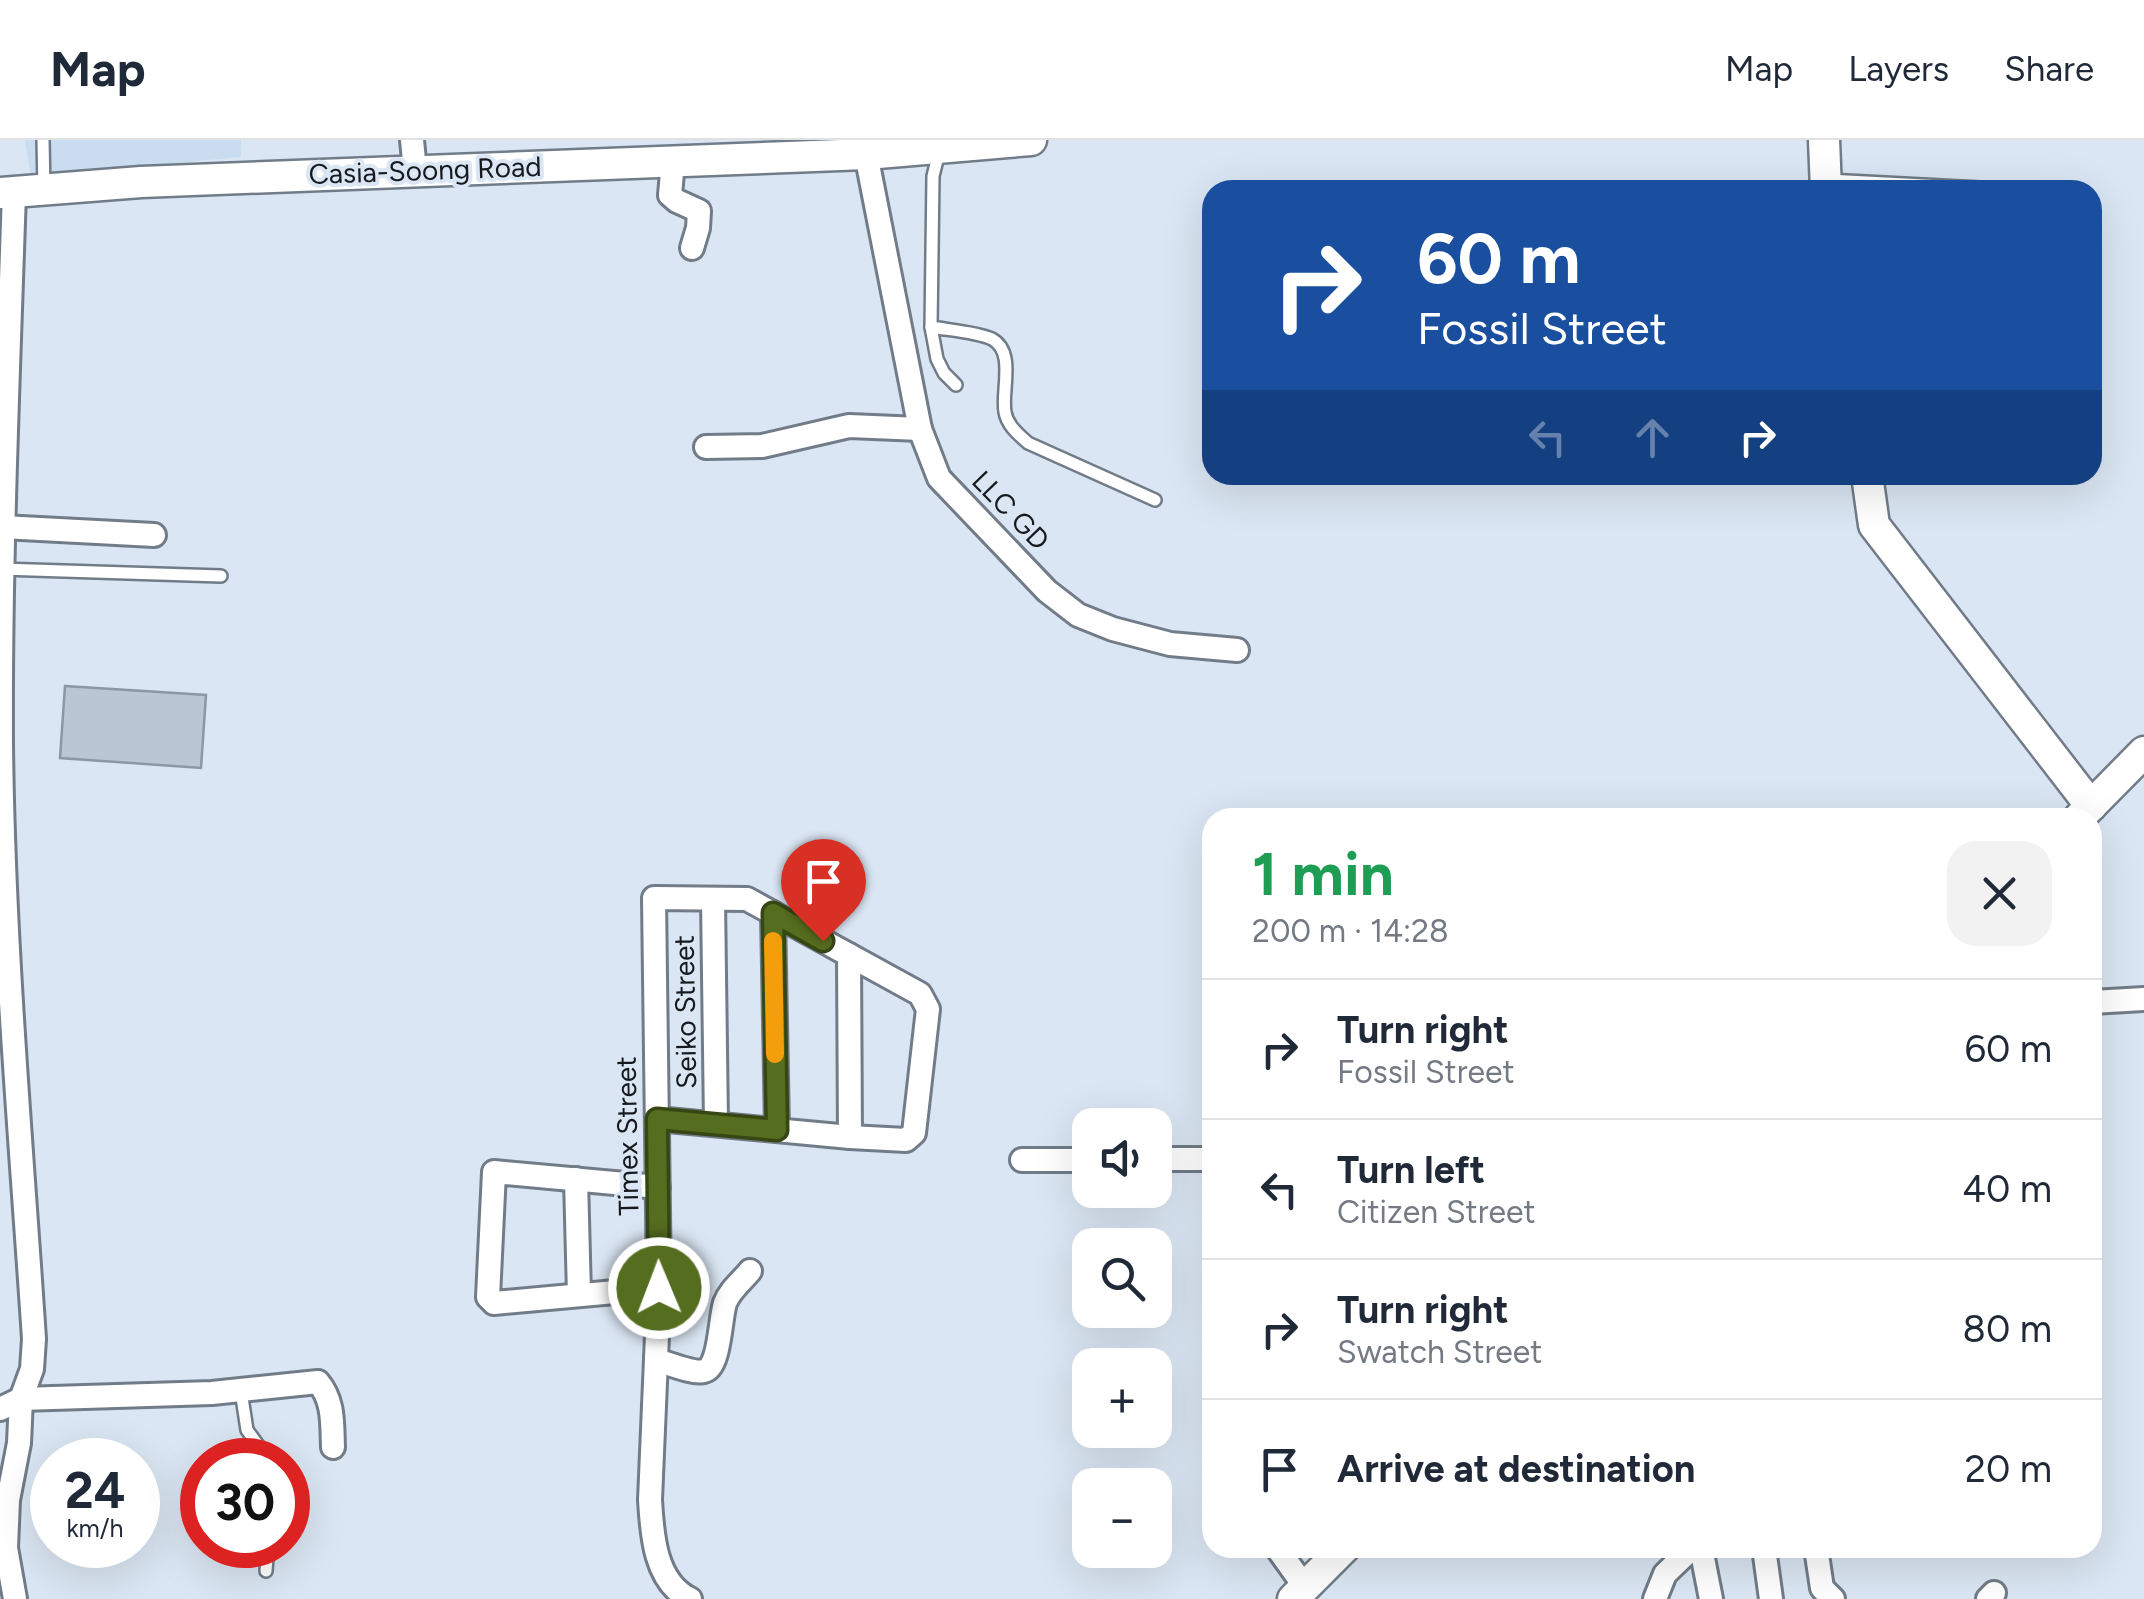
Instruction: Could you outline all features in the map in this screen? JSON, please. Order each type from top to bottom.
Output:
[{"type":"street","points":[[412,140],[416,171]]},
{"type":"street","name":"Casia-Soong Road","points":[[20,191],[140,182],[866,154],[941,143],[1030,140]]},
{"type":"street","points":[[1824,140],[1825,180]]},
{"type":"street","name":"LLC GD","points":[[866,154],[920,429],[939,478],[1046,591],[1078,615],[1170,644],[1236,650]]},
{"type":"street","points":[[673,161],[670,195],[698,212],[692,248]]},
{"type":"street","points":[[15,1599],[6,1548],[8,1500],[19,1443],[11,1404],[32,1369],[34,1339],[7,1064],[1,747],[2,527],[20,191]]},
{"type":"street","points":[[706,446],[762,446],[850,426],[920,429]]},
{"type":"street","points":[[1868,485],[1874,526],[2082,808]]},
{"type":"street","points":[[2,527],[154,535]]},
{"type":"street","points":[[2089,808],[2144,752]]},
{"type":"street","name":"Timex Street","points":[[690,1599],[677,1593],[660,1564],[650,1500],[659,1288],[654,898],[714,899]]},
{"type":"street","points":[[657,1119],[850,1137],[906,1140],[914,1134],[927,1002],[920,994],[747,899],[714,899]]},
{"type":"street","name":"Seiko Street","points":[[714,899],[716,1124]]},
{"type":"street","points":[[773,913],[777,1130]]},
{"type":"street","points":[[848,954],[850,1137]]},
{"type":"street","points":[[2102,1002],[2144,1000]]},
{"type":"street","points":[[1172,1160],[1202,1159]]},
{"type":"street","points":[[1022,1160],[1072,1160]]},
{"type":"street","points":[[658,1187],[494,1172],[488,1297],[494,1302],[659,1288]]},
{"type":"street","points":[[576,1180],[580,1295]]},
{"type":"street","points":[[656,1360],[702,1372],[710,1368],[724,1305],[750,1271]]},
{"type":"street","points":[[11,1404],[318,1382],[328,1394],[333,1446]]},
{"type":"street","points":[[1282,1558],[1299,1593],[1334,1558]]},
{"type":"street","points":[[1656,1599],[1665,1574],[1682,1558]]},
{"type":"street","points":[[1702,1558],[1711,1599]]},
{"type":"street","points":[[1765,1558],[1771,1599]]},
{"type":"street","points":[[1818,1558],[1822,1588],[1833,1599]]},
{"type":"lane","points":[[20,191],[43,140]]},
{"type":"lane","points":[[941,143],[933,176],[931,327],[937,359],[956,385]]},
{"type":"lane","points":[[931,327],[991,338],[999,345],[1005,354],[1005,414],[1028,443],[1155,500]]},
{"type":"lane","points":[[1,569],[220,576]]},
{"type":"lane","points":[[241,1390],[247,1430],[253,1438]]},
{"type":"shaded area","points":[[25,140],[241,140],[241,157],[31,177]]},
{"type":"building","points":[[65,686],[206,695],[201,768],[60,758]]},
{"type":"slow traffic","points":[[773,941],[775,1054]]},
{"type":"route","points":[[659,1288],[657,1119],[777,1130],[773,913],[823,941]]}]
